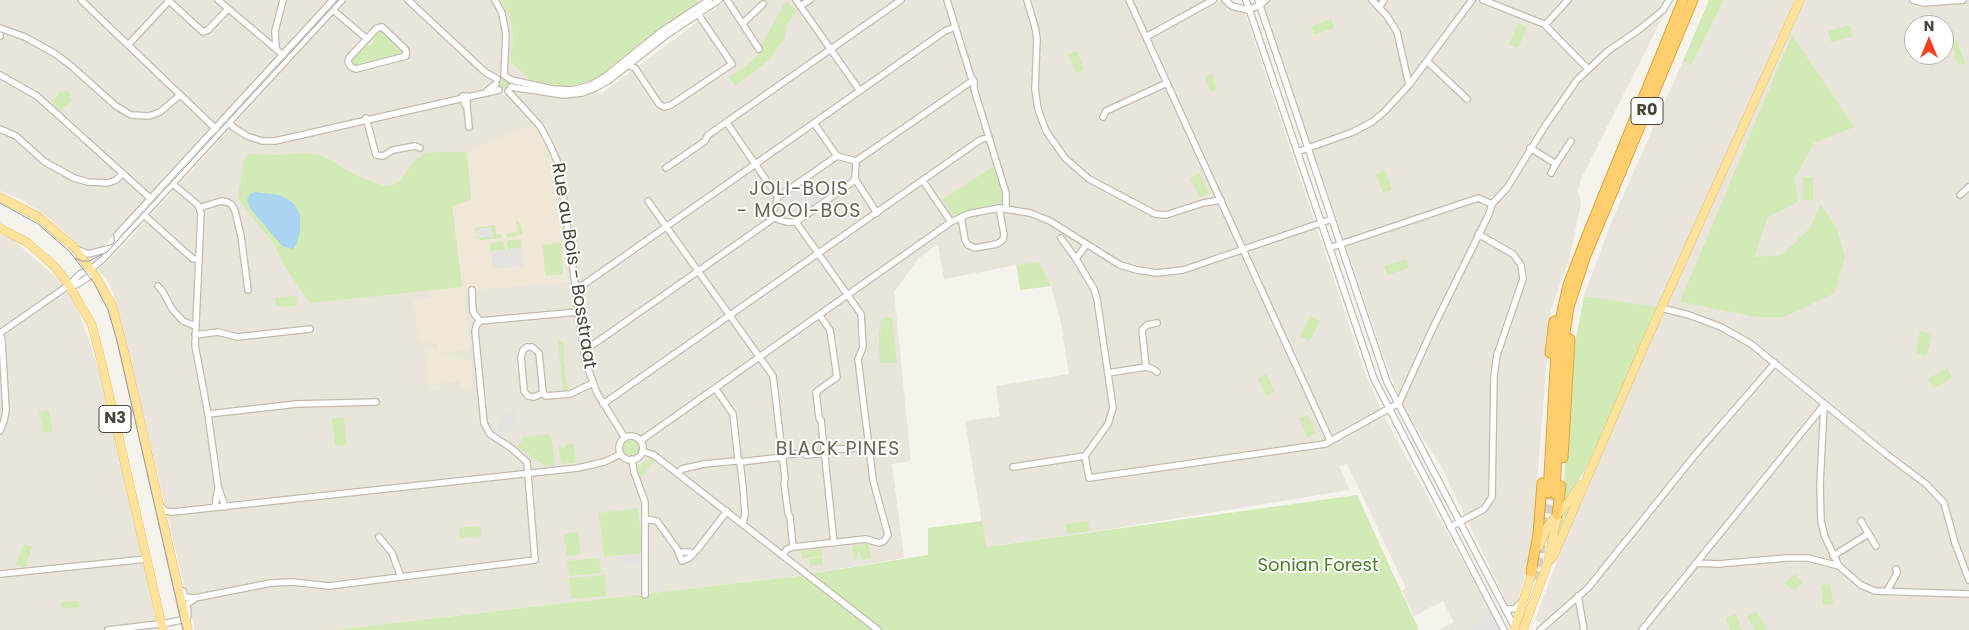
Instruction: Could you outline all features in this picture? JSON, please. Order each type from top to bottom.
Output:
[{"type":"highway","name":"R0","points":[[1683,0],[1588,233],[1582,238],[1579,245],[1561,304],[1556,351],[1551,493],[1565,326],[1585,258],[1693,0]]},
{"type":"highway","points":[[1557,515],[1563,504],[1570,326],[1577,288]]},
{"type":"highway","points":[[1531,572],[1540,519],[1552,335],[1561,304]]},
{"type":"main road","points":[[1548,562],[1553,557],[1661,308],[1800,0]]},
{"type":"main road","name":"N3","points":[[0,197],[36,216],[74,247],[104,289],[117,322],[188,630]]},
{"type":"main road","name":"N3","points":[[0,228],[28,243],[64,278],[92,325],[162,627]]},
{"type":"main road","points":[[1563,504],[1592,464]]},
{"type":"main road","points":[[1515,629],[1531,572],[1536,564],[1543,535],[1557,515]]},
{"type":"main road","points":[[1523,630],[1548,562],[1557,515]]},
{"type":"street","points":[[81,0],[218,131]]},
{"type":"street","points":[[218,0],[283,55]]},
{"type":"street","points":[[276,49],[275,31],[283,0]]},
{"type":"street","points":[[323,0],[332,5],[367,39]]},
{"type":"street","points":[[0,431],[6,410],[2,340],[0,334],[69,285],[76,285],[90,276],[91,269],[173,184],[283,55],[332,5],[342,0]]},
{"type":"street","points":[[408,0],[488,74],[497,85],[510,89],[520,88],[557,94],[582,93],[602,84],[665,36],[719,0]]},
{"type":"street","points":[[230,122],[233,127],[247,136],[268,141],[366,120],[489,90],[497,85],[504,75],[506,35],[502,13],[495,0]]},
{"type":"street","points":[[504,75],[511,80],[564,90],[591,85],[603,79],[662,31],[709,0]]},
{"type":"street","points":[[727,0],[759,49]]},
{"type":"street","points":[[796,0],[860,91]]},
{"type":"street","points":[[800,6],[810,0]]},
{"type":"street","points":[[666,168],[705,141],[708,135],[901,0]]},
{"type":"street","points":[[947,0],[1007,197],[1003,208],[1004,237],[1001,243],[975,248],[968,245],[965,240],[961,217]]},
{"type":"street","points":[[1027,0],[1037,40],[1035,89],[1038,109],[1046,131],[1065,158],[1089,179],[1155,214],[1166,215],[1204,203],[1221,200]]},
{"type":"street","points":[[1129,0],[1330,440]]},
{"type":"street","points":[[1146,37],[1213,0]]},
{"type":"street","points":[[1225,0],[1239,9],[1250,10],[1266,0]]},
{"type":"street","points":[[1246,0],[1374,379],[1388,410],[1504,630]]},
{"type":"street","points":[[1372,0],[1390,20],[1397,32],[1408,85]]},
{"type":"street","points":[[1379,8],[1384,0]]},
{"type":"street","points":[[1297,152],[1353,132],[1372,122],[1389,107],[1408,85],[1472,0]]},
{"type":"street","points":[[1483,0],[1545,25],[1588,69]]},
{"type":"street","points":[[1545,25],[1568,0]]},
{"type":"street","points":[[1085,456],[1090,478],[1325,444],[1398,404],[1405,394],[1431,332],[1490,212],[1492,204],[1510,185],[1530,148],[1559,104],[1588,69],[1608,51],[1663,10],[1668,0]]},
{"type":"street","points":[[1913,0],[1924,3],[1963,0]]},
{"type":"street","points":[[128,45],[169,1],[203,32],[208,30],[228,9]]},
{"type":"street","points":[[1259,3],[1381,365],[1398,404],[1506,608],[1515,629]]},
{"type":"street","points":[[743,23],[763,4]]},
{"type":"street","points":[[116,245],[117,235],[150,198],[218,131],[230,122],[332,5]]},
{"type":"street","points":[[627,65],[636,68],[659,104],[667,107],[732,64],[698,14]]},
{"type":"street","points":[[382,27],[406,50],[406,56],[353,69],[348,60],[367,39],[377,28],[382,27]]},
{"type":"street","points":[[575,286],[583,285],[945,32],[955,27]]},
{"type":"street","points":[[0,28],[25,37],[54,53],[70,64],[116,106],[131,115],[149,116],[160,112],[180,95]]},
{"type":"street","points":[[1427,61],[1467,99]]},
{"type":"street","points":[[0,75],[38,96],[150,198]]},
{"type":"street","points":[[510,89],[511,80]]},
{"type":"street","points":[[856,161],[970,80]]},
{"type":"street","points":[[1103,117],[1106,111],[1167,83]]},
{"type":"street","points":[[516,98],[520,88]]},
{"type":"street","name":"Rue au Bois - Bosstraat","points":[[510,89],[540,126],[552,147],[560,171],[583,348],[593,383],[603,404],[625,438]]},
{"type":"street","points":[[465,97],[469,127]]},
{"type":"street","points":[[366,120],[376,155],[383,156],[392,150],[415,146],[420,148]]},
{"type":"street","points":[[727,123],[778,197]]},
{"type":"street","points":[[814,123],[837,156],[856,161]]},
{"type":"street","points":[[0,129],[16,136],[45,162],[74,178],[88,182],[108,183],[116,180],[123,174]]},
{"type":"street","points":[[603,404],[980,140],[989,137]]},
{"type":"street","points":[[1551,173],[1571,141]]},
{"type":"street","points":[[1530,148],[1556,164]]},
{"type":"street","points":[[774,218],[774,207],[778,197],[837,156]]},
{"type":"street","points":[[856,161],[855,179],[877,213]]},
{"type":"street","points":[[774,218],[786,222],[796,222],[855,179]]},
{"type":"street","points":[[923,181],[951,222]]},
{"type":"street","points":[[173,184],[199,208],[195,335],[218,486],[225,506]]},
{"type":"street","points":[[1960,196],[1969,187]]},
{"type":"street","points":[[1204,203],[1218,194]]},
{"type":"street","points":[[1330,248],[1478,198],[1492,204]]},
{"type":"street","points":[[648,200],[773,376],[793,547]]},
{"type":"street","points":[[199,208],[220,201],[232,205],[240,236],[248,290]]},
{"type":"street","points":[[640,441],[951,222],[979,211],[1003,208],[1024,211],[1043,218],[1120,265],[1157,273],[1183,270],[1332,219]]},
{"type":"street","points":[[144,215],[193,259],[198,259]]},
{"type":"street","points":[[583,348],[594,344],[774,218]]},
{"type":"street","points":[[782,555],[787,549],[793,547],[866,539],[879,543],[884,541],[888,532],[873,480],[858,359],[863,347],[861,314],[796,222]]},
{"type":"street","points":[[1450,527],[1487,507],[1492,497],[1494,376],[1497,355],[1522,279],[1521,266],[1513,254],[1478,234]]},
{"type":"street","points":[[1014,467],[1085,456],[1112,416],[1113,408],[1097,299],[1094,289],[1062,238]]},
{"type":"street","points":[[74,247],[88,254],[116,245]]},
{"type":"street","points":[[1076,259],[1086,245]]},
{"type":"street","points":[[158,286],[164,292],[172,309],[184,321],[195,326]]},
{"type":"street","points":[[472,290],[473,312],[480,321]]},
{"type":"street","points":[[1661,308],[1689,315],[1721,327],[1751,344],[1824,405],[1938,495],[1944,503],[1955,543],[1969,580]]},
{"type":"street","points":[[178,582],[184,597],[195,598],[271,583],[292,582],[329,586],[535,560],[527,462],[525,458],[486,429],[475,331],[480,321],[578,312]]},
{"type":"street","points":[[820,316],[830,330],[837,376],[816,392],[825,453],[834,542]]},
{"type":"street","points":[[1146,367],[1142,330],[1147,325],[1157,323]]},
{"type":"street","points":[[195,335],[218,332],[238,337],[310,329]]},
{"type":"street","points":[[527,347],[535,348],[539,352],[543,393],[540,396],[531,397],[524,391],[521,355],[527,347]]},
{"type":"street","points":[[1540,630],[1588,588],[1695,455],[1775,363]]},
{"type":"street","points":[[1108,373],[1146,367],[1153,368],[1157,372]]},
{"type":"street","points":[[543,393],[546,396],[570,394],[593,383]]},
{"type":"street","points":[[716,388],[733,414],[745,514],[743,524]]},
{"type":"street","points":[[208,414],[297,404],[376,402]]},
{"type":"street","points":[[1824,405],[1820,485],[1821,521],[1825,537],[1838,566]]},
{"type":"street","points":[[1642,630],[1824,405]]},
{"type":"street","points":[[633,436],[640,441],[642,451],[638,457],[628,459],[621,454],[620,443],[625,438],[633,436]]},
{"type":"street","points":[[678,473],[682,469],[704,464],[740,462],[783,457],[785,455],[825,453],[828,450],[869,446]]},
{"type":"street","points":[[642,451],[654,455],[678,473],[878,630]]},
{"type":"street","points":[[158,502],[165,511],[173,512],[591,466],[621,454]]},
{"type":"street","points":[[632,459],[634,472],[645,502],[645,595]]},
{"type":"street","points":[[1426,482],[1436,477]]},
{"type":"street","points":[[215,507],[218,486]]},
{"type":"street","points":[[644,519],[657,520],[682,560],[689,558],[727,511]]},
{"type":"street","points":[[165,530],[166,518],[173,512]]},
{"type":"street","points":[[1860,521],[1876,546]]},
{"type":"street","points":[[1833,556],[1868,534]]},
{"type":"street","points":[[379,537],[392,553],[401,577]]},
{"type":"street","points":[[1696,563],[1718,564],[1808,558],[1838,566],[1867,589],[1969,594]]},
{"type":"street","points":[[0,574],[146,559]]},
{"type":"street","points":[[1887,591],[1897,573],[1896,569]]},
{"type":"street","points":[[1506,608],[1510,610],[1516,608],[1525,596]]},
{"type":"street","points":[[1578,596],[1584,630]]},
{"type":"street","points":[[108,630],[162,627],[186,619],[188,616],[187,604],[195,598]]},
{"type":"street","points":[[1490,604],[1500,598]]},
{"type":"shaded area","points":[[0,0],[333,0],[106,244],[97,251],[83,249],[50,219],[21,199],[0,191]]},
{"type":"shaded area","points":[[347,0],[702,0],[595,82],[579,87],[566,88],[516,79],[499,73],[494,76],[492,81],[496,93],[500,95],[514,91],[561,98],[602,93],[727,0],[1222,0],[1231,10],[1245,13],[1365,373],[1385,418],[1500,630],[1440,630],[1454,622],[1443,601],[1414,616],[1402,591],[1406,588],[1347,464],[1339,466],[1350,490],[1099,531],[986,547],[965,421],[1000,416],[996,386],[1069,374],[1061,323],[1051,286],[1020,290],[1016,265],[945,279],[938,244],[918,259],[894,292],[911,461],[892,464],[904,558],[791,577],[333,630],[195,630],[118,310],[110,284],[97,269],[124,245]]},
{"type":"shaded area","points":[[1270,0],[1669,0],[1662,18],[1581,179],[1578,191],[1581,204],[1569,260],[1551,309],[1532,544],[1521,590],[1516,604],[1513,606],[1508,605],[1441,466],[1406,412],[1386,363],[1264,8]]},
{"type":"shaded area","points":[[1724,0],[1969,0],[1969,630],[1544,630],[1558,617],[1553,614],[1542,624],[1535,620],[1568,531],[1595,470],[1588,466],[1656,308],[1584,296],[1611,223],[1683,61],[1691,64]]},
{"type":"shaded area","points":[[535,123],[549,148],[558,176],[570,282],[464,291],[466,292],[470,349],[437,353],[437,343],[422,343],[419,341],[413,300],[432,298],[431,290],[462,287],[452,206],[471,199],[467,152]]},
{"type":"shaded area","points":[[804,185],[815,201],[812,208],[796,219],[796,215],[794,216],[783,200]]},
{"type":"shaded area","points":[[492,227],[493,237],[477,237],[476,229]]},
{"type":"shaded area","points":[[0,234],[13,240],[63,283],[77,307],[102,379],[158,630],[0,630]]},
{"type":"shaded area","points":[[522,248],[524,266],[493,269],[491,252]]},
{"type":"shaded area","points":[[435,348],[436,354],[455,353],[456,359],[471,359],[472,390],[461,388],[460,381],[441,383],[441,389],[430,390],[425,349]]},
{"type":"shaded area","points":[[514,409],[518,412],[515,416],[518,419],[504,438],[497,430],[500,419],[506,411],[509,413]]},
{"type":"shaded area","points":[[640,554],[641,565],[618,567],[616,557]]},
{"type":"shaded area","points":[[1490,612],[1500,630],[1469,630]]},
{"type":"green space","points":[[501,0],[695,0],[697,3],[648,37],[599,76],[584,83],[563,86],[530,80],[510,61],[513,39],[512,25]]},
{"type":"green space","points":[[1709,0],[1724,0],[1691,65],[1683,61]]},
{"type":"green space","points":[[786,1],[797,10],[787,24],[784,39],[770,59],[735,86],[729,77],[746,66],[760,53],[761,45]]},
{"type":"green space","points":[[1331,19],[1334,28],[1314,35],[1311,26]]},
{"type":"green space","points":[[1518,23],[1527,27],[1518,48],[1509,44]]},
{"type":"green space","points":[[1850,25],[1853,36],[1831,42],[1828,31]]},
{"type":"green space","points":[[378,29],[402,49],[403,55],[356,66],[353,65],[351,59],[366,43],[371,46],[374,42],[370,39]]},
{"type":"green space","points":[[1792,35],[1854,127],[1814,143],[1794,179],[1798,202],[1768,217],[1754,257],[1782,255],[1809,229],[1821,205],[1837,229],[1845,257],[1835,293],[1784,317],[1757,317],[1680,302]]},
{"type":"green space","points":[[1957,40],[1965,63],[1958,65],[1955,59],[1954,41]]},
{"type":"green space","points":[[1077,51],[1084,70],[1076,73],[1068,54]]},
{"type":"green space","points":[[1212,74],[1217,90],[1210,92],[1205,76]]},
{"type":"green space","points":[[504,77],[510,83],[504,89],[498,83]]},
{"type":"green space","points":[[66,90],[71,95],[69,98],[72,100],[61,111],[51,102],[61,91],[63,93]]},
{"type":"green space","points":[[467,152],[471,200],[452,206],[462,287],[310,303],[285,267],[274,244],[238,197],[244,159],[250,154],[306,153],[319,155],[333,161],[351,173],[382,185],[391,186],[400,181],[415,160],[426,153]]},
{"type":"green space","points":[[993,167],[1005,202],[953,215],[943,199]]},
{"type":"green space","points":[[1386,171],[1392,190],[1383,193],[1376,174]]},
{"type":"green space","points":[[1199,173],[1209,193],[1200,197],[1190,178]]},
{"type":"green space","points":[[1803,177],[1813,177],[1813,200],[1802,200]]},
{"type":"green space","points":[[516,220],[520,223],[523,234],[507,238],[507,233],[517,232]]},
{"type":"green space","points":[[495,225],[496,234],[501,234],[502,238],[481,240],[475,237],[483,238],[477,230],[475,233],[475,228]]},
{"type":"green space","points":[[509,240],[521,240],[522,248],[508,249],[507,243]]},
{"type":"green space","points":[[503,241],[505,250],[490,251],[491,243]]},
{"type":"green space","points":[[561,243],[563,274],[545,276],[543,245]]},
{"type":"green space","points":[[1406,259],[1409,268],[1387,275],[1384,266]]},
{"type":"green space","points":[[1039,262],[1051,286],[1020,290],[1017,265]]},
{"type":"green space","points":[[296,296],[297,306],[276,307],[275,297]]},
{"type":"green space","points":[[1584,296],[1657,307],[1588,465],[1563,503],[1571,349],[1574,349]]},
{"type":"green space","points":[[1310,316],[1320,321],[1310,341],[1300,336]]},
{"type":"green space","points":[[885,317],[892,317],[897,363],[880,363],[880,320]]},
{"type":"green space","points":[[1920,331],[1932,333],[1927,356],[1916,353]]},
{"type":"green space","points":[[558,340],[563,342],[566,381],[569,389],[566,391],[563,391]]},
{"type":"green space","points":[[1947,368],[1952,378],[1934,388],[1928,379]]},
{"type":"green space","points":[[1266,374],[1275,392],[1266,396],[1258,378]]},
{"type":"green space","points":[[49,410],[53,431],[43,433],[39,412]]},
{"type":"green space","points":[[1308,415],[1316,433],[1307,437],[1299,418]]},
{"type":"green space","points":[[342,417],[344,419],[347,443],[346,445],[337,446],[335,445],[332,420],[333,418]]},
{"type":"green space","points":[[550,435],[552,439],[555,466],[546,466],[517,447],[524,437]]},
{"type":"green space","points":[[631,438],[637,441],[640,447],[637,453],[631,456],[625,453],[622,447],[625,441]]},
{"type":"green space","points":[[567,444],[574,444],[576,463],[561,464],[558,445],[563,448]]},
{"type":"green space","points":[[652,457],[656,460],[640,479],[637,472],[638,467]]},
{"type":"green space","name":"Sonian Forest","points":[[1357,495],[1419,630],[333,630],[791,577],[928,555],[928,528],[982,521],[987,547]]},
{"type":"green space","points":[[1575,498],[1557,540],[1560,515]]},
{"type":"green space","points":[[638,508],[643,553],[604,557],[599,513]]},
{"type":"green space","points":[[1088,521],[1089,531],[1067,534],[1066,524]]},
{"type":"green space","points":[[480,526],[481,536],[460,538],[459,528]]},
{"type":"green space","points":[[578,532],[581,554],[567,556],[564,534]]},
{"type":"green space","points":[[868,543],[871,558],[862,560],[860,552],[857,552],[858,559],[854,560],[852,546]]},
{"type":"green space","points":[[24,544],[32,547],[25,568],[16,565]]},
{"type":"green space","points":[[821,549],[822,556],[802,559],[801,551]]},
{"type":"green space","points":[[822,557],[823,565],[810,566],[809,559]]},
{"type":"green space","points":[[599,558],[601,573],[569,576],[567,561]]},
{"type":"green space","points":[[1795,574],[1803,582],[1794,591],[1785,583]]},
{"type":"green space","points":[[605,575],[607,596],[571,599],[569,578]]},
{"type":"green space","points":[[1831,584],[1833,604],[1823,605],[1821,585]]},
{"type":"green space","points":[[79,601],[80,607],[62,609],[61,602]]},
{"type":"green space","points":[[1756,611],[1768,630],[1755,630],[1747,617]]},
{"type":"green space","points":[[1736,614],[1742,630],[1730,630],[1726,618]]},
{"type":"water","points":[[255,192],[279,195],[295,205],[300,215],[300,230],[297,243],[293,249],[282,246],[250,208],[247,200],[250,194]]},
{"type":"tunnel","points":[[1533,579],[1538,564],[1546,518],[1548,493]]},
{"type":"tunnel","points":[[1549,541],[1555,494]]},
{"type":"tram line","points":[[75,258],[89,261],[107,252],[339,0]]},
{"type":"tram line","points":[[0,203],[38,224],[69,251],[94,283],[108,310],[117,341],[183,630]]},
{"type":"district","name":"JOLI-BOIS - MOOI-BOS","points":[[799,201]]},
{"type":"district","name":"BLACK PINES","points":[[838,450]]}]
